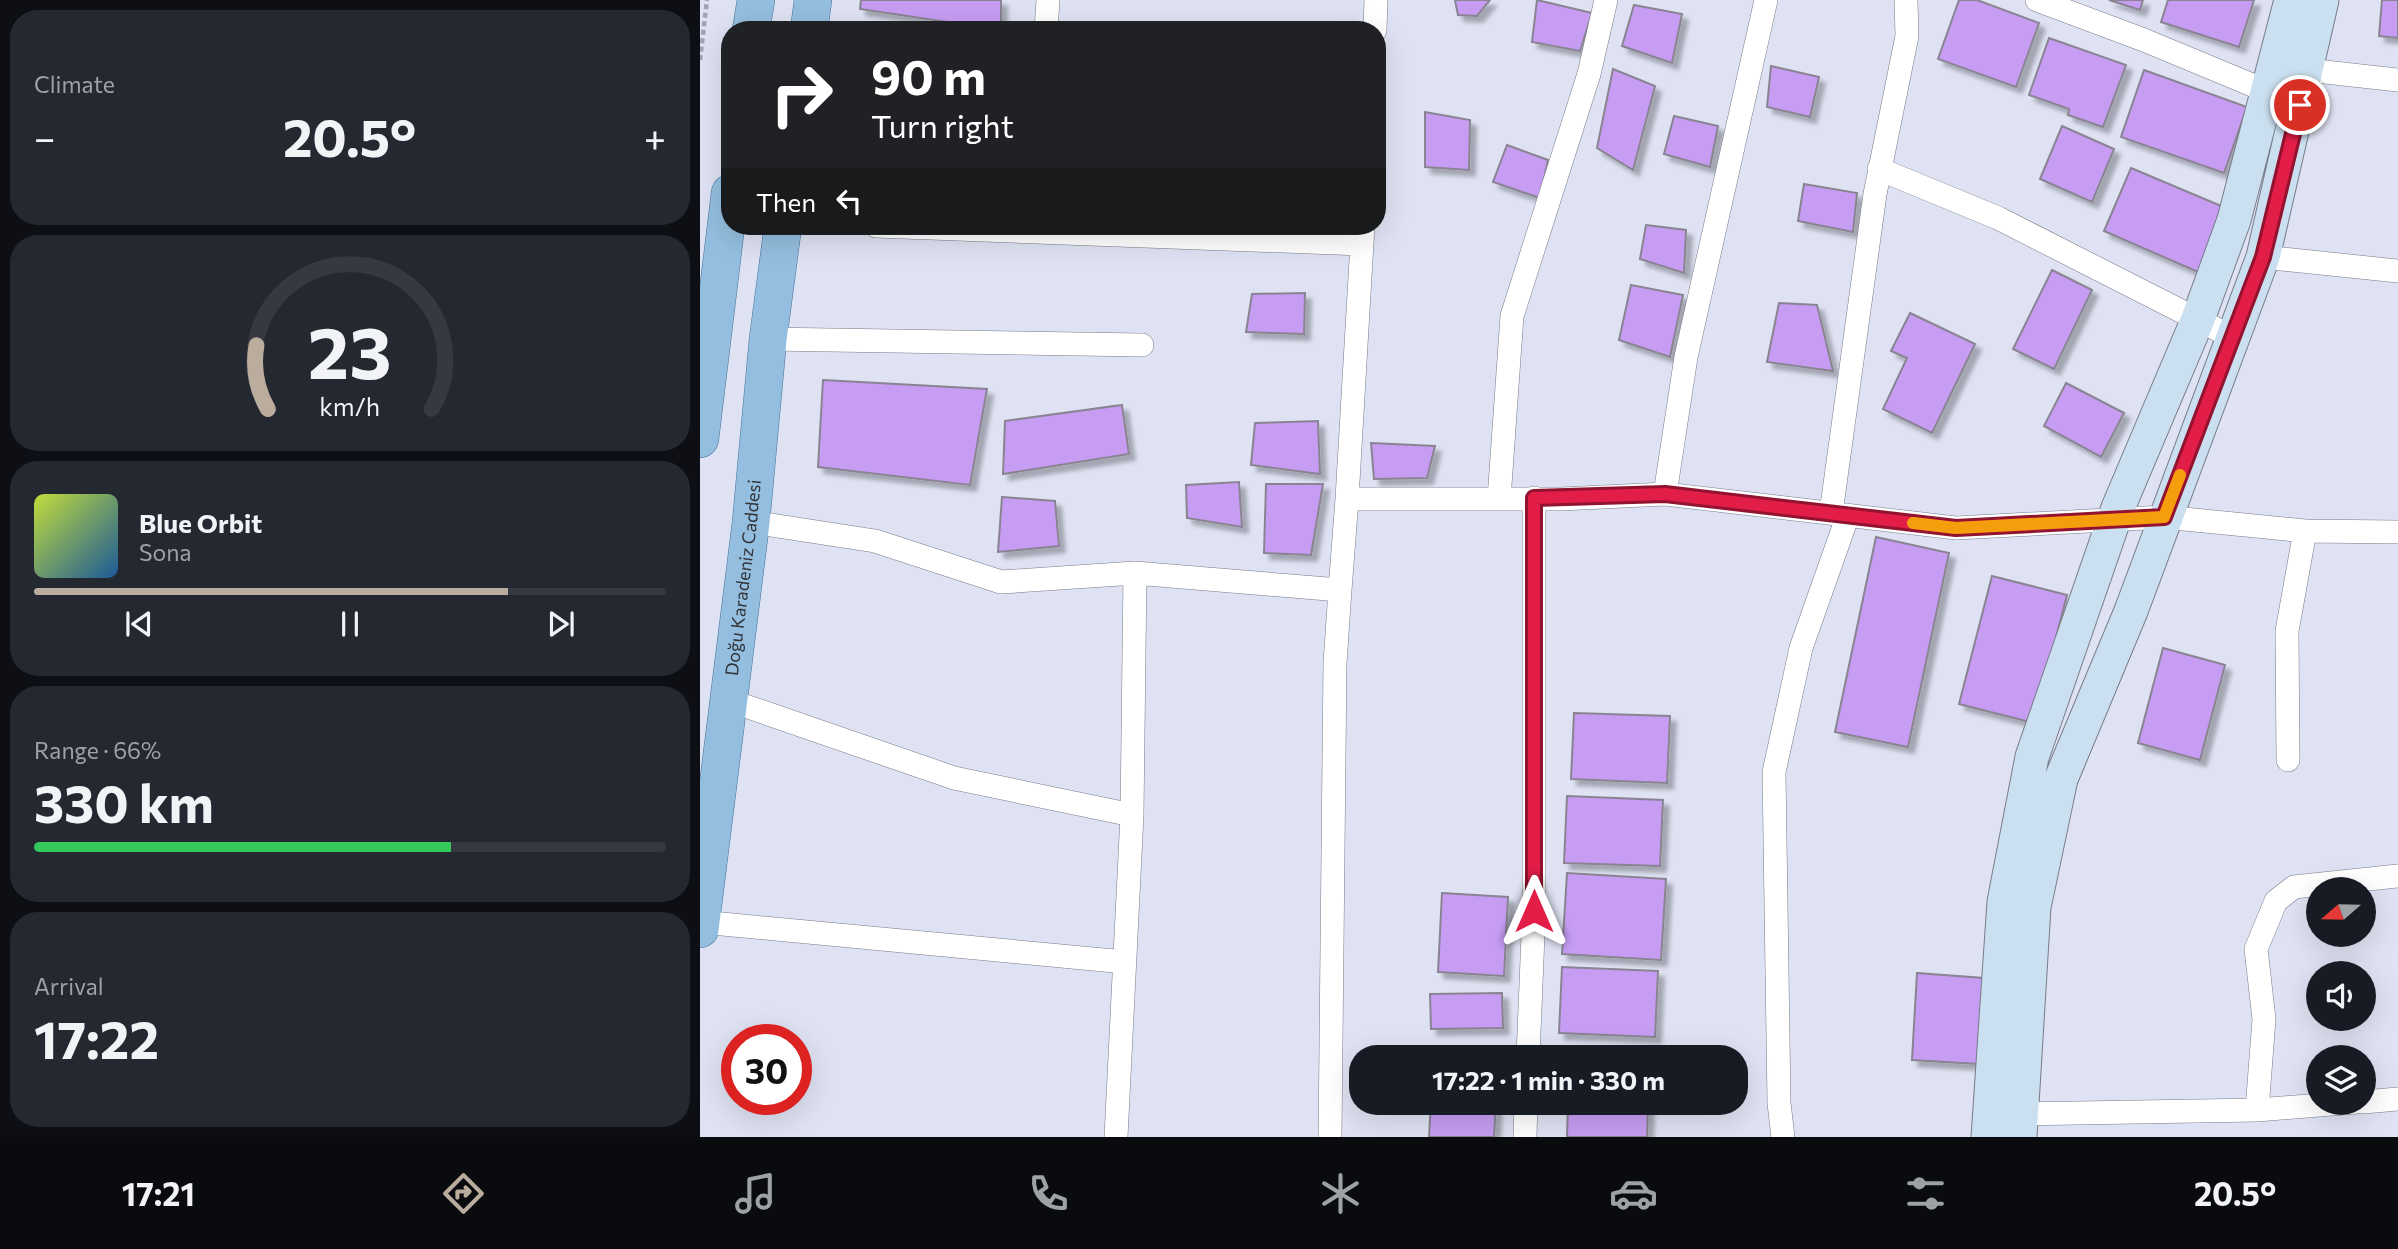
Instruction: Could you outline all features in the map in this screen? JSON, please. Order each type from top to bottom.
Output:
[{"type":"main road","points":[[752,21],[756,0]]},
{"type":"main road","points":[[810,21],[813,0]]},
{"type":"main road","points":[[1988,1137],[2004,902],[2032,757],[2115,520],[2198,319],[2234,220],[2291,0]]},
{"type":"main road","points":[[2020,1125],[2034,907],[2061,779],[2131,611],[2263,257],[2322,0]]},
{"type":"main road","points":[[700,439],[725,235]]},
{"type":"main road","name":"Doğu Karadeniz Caddesi","points":[[700,929],[751,522],[768,339],[782,235]]},
{"type":"street","points":[[1047,21],[1048,0]]},
{"type":"street","points":[[1375,21],[1376,0]]},
{"type":"street","points":[[1499,499],[1511,316],[1589,74],[1606,0]]},
{"type":"street","points":[[1665,494],[1692,332],[1766,0]]},
{"type":"street","points":[[1783,1137],[1779,1103],[1774,772],[1801,648],[1839,514],[1879,169],[1907,36],[1906,0]]},
{"type":"street","points":[[2037,0],[2144,40],[2300,105]]},
{"type":"street","points":[[2307,70],[2398,80]]},
{"type":"street","points":[[1879,169],[1998,218],[2232,337]]},
{"type":"street","points":[[1330,1137],[1335,663],[1363,235]]},
{"type":"street","points":[[2263,257],[2398,271]]},
{"type":"street","points":[[768,339],[1142,345]]},
{"type":"street","points":[[1347,499],[1499,499],[1665,494],[1956,528],[2164,517],[2305,531],[2398,532]]},
{"type":"street","points":[[1528,1045],[1534,911],[1534,498]]},
{"type":"street","points":[[751,522],[875,541],[1001,582],[1135,573],[1340,590]]},
{"type":"street","points":[[2288,760],[2287,631],[2305,531]]},
{"type":"street","points":[[1116,1137],[1132,816],[1135,573]]},
{"type":"street","points":[[728,700],[954,778],[1132,816]]},
{"type":"street","points":[[2257,1110],[2264,1019],[2256,949],[2276,901],[2294,887],[2398,876]]},
{"type":"street","points":[[701,922],[1125,962]]},
{"type":"street","points":[[2376,1101],[2398,1099]]},
{"type":"street","points":[[2020,1125],[2306,1106]]},
{"type":"street","points":[[1525,1137],[1526,1115]]},
{"type":"path","points":[[700,61],[707,0]]},
{"type":"building","points":[[861,0],[1001,0],[1001,21],[941,21],[860,9]]},
{"type":"building","points":[[1455,0],[1490,0],[1477,16],[1458,15]]},
{"type":"building","points":[[1537,0],[1592,13],[1580,51],[1532,42]]},
{"type":"building","points":[[1959,0],[1977,0],[2039,23],[2016,87],[1938,59]]},
{"type":"building","points":[[2109,0],[2143,0],[2140,10]]},
{"type":"building","points":[[2168,0],[2254,0],[2239,47],[2161,22]]},
{"type":"building","points":[[2382,0],[2398,0],[2398,38],[2379,36]]},
{"type":"building","points":[[1634,5],[1682,14],[1672,63],[1622,46]]},
{"type":"building","points":[[2049,38],[2126,65],[2103,127],[2068,115],[2069,109],[2029,95]]},
{"type":"building","points":[[1771,66],[1819,77],[1810,117],[1767,107]]},
{"type":"building","points":[[1613,69],[1655,86],[1633,170],[1597,148]]},
{"type":"building","points":[[2144,70],[2247,107],[2224,173],[2121,137]]},
{"type":"building","points":[[1425,112],[1470,120],[1469,170],[1425,167]]},
{"type":"building","points":[[1674,116],[1718,126],[1710,167],[1664,154]]},
{"type":"building","points":[[2062,126],[2114,149],[2092,202],[2040,179]]},
{"type":"building","points":[[1507,145],[1548,160],[1540,198],[1493,182]]},
{"type":"building","points":[[2131,168],[2226,208],[2198,272],[2104,231]]},
{"type":"building","points":[[1804,184],[1857,193],[1853,232],[1798,221]]},
{"type":"building","points":[[1646,225],[1686,230],[1684,273],[1640,259]]},
{"type":"building","points":[[2052,270],[2092,290],[2054,369],[2013,349]]},
{"type":"building","points":[[1631,285],[1683,295],[1670,357],[1619,340]]},
{"type":"building","points":[[1305,293],[1304,334],[1246,332],[1252,294]]},
{"type":"building","points":[[1779,303],[1817,305],[1833,371],[1767,362]]},
{"type":"building","points":[[1910,313],[1975,344],[1932,433],[1883,409],[1907,358],[1891,351]]},
{"type":"building","points":[[823,380],[987,389],[970,485],[818,467]]},
{"type":"building","points":[[2066,383],[2124,413],[2101,457],[2044,426]]},
{"type":"building","points":[[1122,405],[1129,454],[1003,474],[1005,421]]},
{"type":"building","points":[[1318,421],[1320,474],[1251,465],[1255,423]]},
{"type":"building","points":[[1371,443],[1435,446],[1427,478],[1374,479]]},
{"type":"building","points":[[1239,482],[1242,527],[1187,518],[1186,485]]},
{"type":"building","points":[[1266,484],[1323,484],[1311,555],[1264,553]]},
{"type":"building","points":[[1002,497],[1055,501],[1059,546],[998,552]]},
{"type":"building","points":[[1876,537],[1949,553],[1908,747],[1835,732]]},
{"type":"building","points":[[1992,576],[2067,595],[2034,723],[1959,704]]},
{"type":"building","points":[[2163,648],[2225,665],[2200,760],[2138,743]]},
{"type":"building","points":[[1574,713],[1670,716],[1667,783],[1571,779]]},
{"type":"building","points":[[1567,796],[1663,800],[1660,866],[1564,863]]},
{"type":"building","points":[[1567,873],[1666,879],[1661,960],[1562,954]]},
{"type":"building","points":[[1442,893],[1508,897],[1504,976],[1438,972]]},
{"type":"building","points":[[1562,967],[1658,971],[1655,1037],[1559,1033]]},
{"type":"building","points":[[1917,973],[1984,978],[1978,1064],[1912,1060]]},
{"type":"building","points":[[1502,993],[1503,1028],[1431,1029],[1430,994]]},
{"type":"building","points":[[1430,1115],[1495,1115],[1494,1137],[1429,1137]]},
{"type":"building","points":[[1568,1115],[1648,1115],[1647,1137],[1567,1137]]},
{"type":"slow traffic","points":[[1913,523],[1956,528],[2164,517],[2180,475]]},
{"type":"route","points":[[1534,911],[1534,498],[1665,494],[1956,528],[2164,517],[2263,257],[2300,105]]}]
